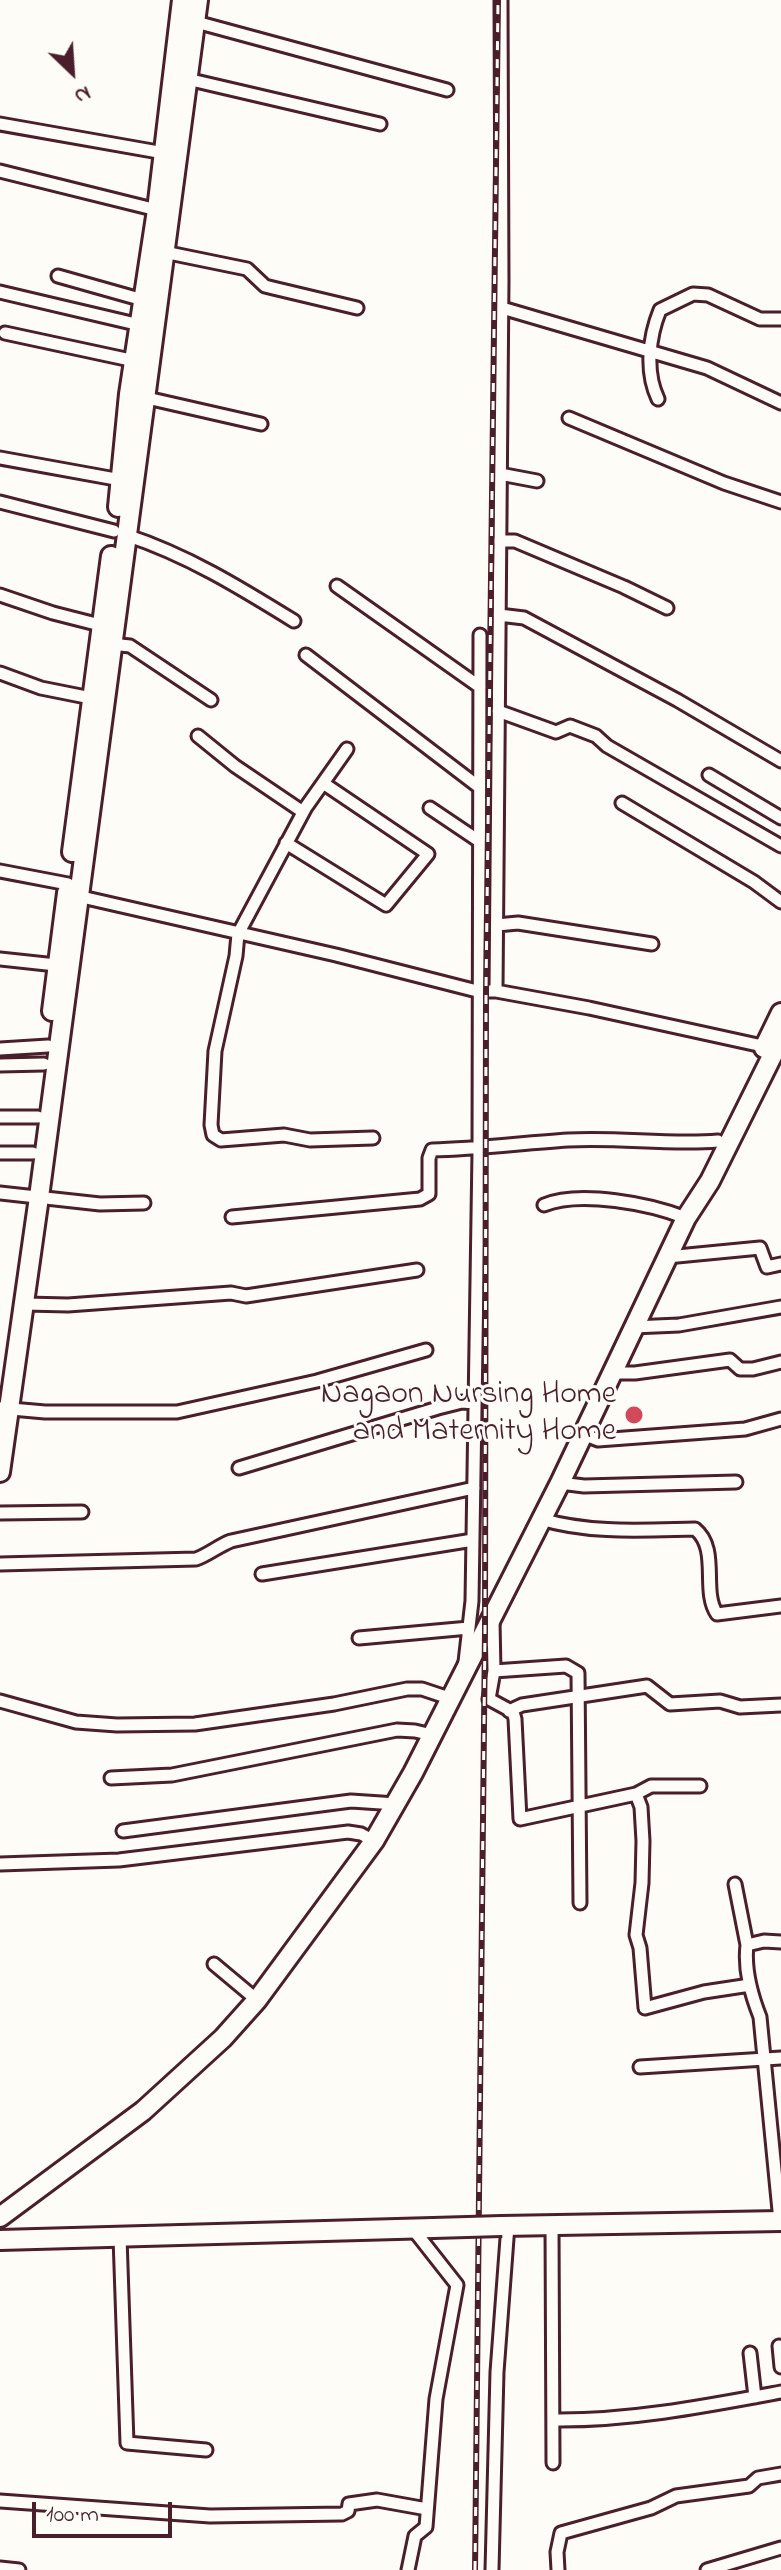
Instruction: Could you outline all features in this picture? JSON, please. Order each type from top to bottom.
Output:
[{"type":"main road","points":[[0,1382],[34,1196],[33,1153],[56,965],[111,644],[129,394],[157,210],[182,0]]},
{"type":"main road","points":[[0,1472],[4,1408],[25,1304],[34,1196],[100,625],[147,398],[198,0]]},
{"type":"main road","points":[[0,2217],[143,2111],[223,2038],[257,2000],[374,1841],[432,1735],[560,1483],[686,1218],[710,1181],[774,1044],[781,1013]]},
{"type":"main road","points":[[696,1199],[699,1178],[774,1044]]},
{"type":"main road","points":[[0,2240],[505,2225],[780,2221]]},
{"type":"street","points":[[496,991],[502,308],[501,0]]},
{"type":"street","points":[[196,22],[447,90]]},
{"type":"street","points":[[187,79],[380,124]]},
{"type":"street","points":[[0,124],[164,153]]},
{"type":"street","points":[[0,171],[157,210]]},
{"type":"street","points":[[164,252],[247,269],[265,286],[357,308]]},
{"type":"street","points":[[58,276],[143,300]]},
{"type":"street","points":[[0,292],[140,325]]},
{"type":"street","points":[[658,399],[650,380],[651,332],[660,310],[693,294],[708,295],[760,319],[781,319]]},
{"type":"street","points":[[502,308],[707,368],[781,403]]},
{"type":"street","points":[[5,333],[135,361]]},
{"type":"street","points":[[147,398],[261,424]]},
{"type":"street","points":[[569,418],[724,483],[781,502]]},
{"type":"street","points":[[0,458],[121,480]]},
{"type":"street","points":[[500,474],[537,481]]},
{"type":"street","points":[[0,502],[153,543],[211,569],[294,621]]},
{"type":"street","points":[[499,541],[515,541],[667,608]]},
{"type":"street","points":[[337,586],[480,687]]},
{"type":"street","points":[[0,595],[100,625]]},
{"type":"street","points":[[499,615],[524,618],[677,700],[781,761]]},
{"type":"street","points":[[463,1670],[469,1628],[474,1488],[479,1149],[480,635]]},
{"type":"street","points":[[111,644],[130,646],[211,700]]},
{"type":"street","points":[[306,655],[479,787]]},
{"type":"street","points":[[0,673],[41,688],[91,698]]},
{"type":"street","points":[[498,711],[556,732],[570,726],[596,736],[607,746],[781,846]]},
{"type":"street","points":[[198,736],[235,766],[303,812]]},
{"type":"street","points":[[347,749],[303,812],[238,934],[215,1051],[211,1089],[213,1135],[221,1140],[284,1135],[310,1140],[373,1138]]},
{"type":"street","points":[[709,775],[781,818]]},
{"type":"street","points":[[286,843],[386,905],[428,854],[323,783]]},
{"type":"street","points":[[622,803],[754,882],[781,902]]},
{"type":"street","points":[[430,808],[479,841]]},
{"type":"street","points":[[0,871],[238,934],[477,991],[496,991],[774,1044]]},
{"type":"street","points":[[497,925],[518,923],[652,944]]},
{"type":"street","points":[[0,959],[56,965]]},
{"type":"street","points":[[0,1049],[46,1055]]},
{"type":"street","points":[[0,1065],[46,1055]]},
{"type":"street","points":[[0,1117],[38,1117]]},
{"type":"street","points":[[232,1217],[420,1199],[429,1194],[429,1158],[432,1150],[571,1140],[681,1144],[718,1141]]},
{"type":"street","points":[[0,1153],[33,1153]]},
{"type":"street","points":[[0,1193],[100,1204],[144,1203]]},
{"type":"street","points":[[544,1205],[589,1200],[628,1202],[664,1209],[686,1218]]},
{"type":"street","points":[[667,1257],[760,1248],[767,1267],[781,1264]]},
{"type":"street","points":[[25,1304],[68,1305],[231,1293],[246,1296],[417,1270]]},
{"type":"street","points":[[633,1327],[679,1325],[781,1307]]},
{"type":"street","points":[[4,1408],[61,1412],[177,1412],[317,1381],[426,1350]]},
{"type":"street","points":[[611,1373],[635,1373],[730,1360],[740,1369],[781,1362]]},
{"type":"street","points":[[239,1468],[438,1408],[462,1402],[475,1403]]},
{"type":"street","points":[[583,1434],[598,1440],[745,1429],[781,1419]]},
{"type":"street","points":[[560,1483],[584,1486],[736,1482]]},
{"type":"street","points":[[0,1564],[196,1559],[231,1541],[474,1488]]},
{"type":"street","points":[[0,1513],[82,1512]]},
{"type":"street","points":[[541,1519],[560,1525],[626,1530],[695,1529],[703,1535],[709,1562],[711,1606],[717,1614],[781,1606]]},
{"type":"street","points":[[262,1574],[473,1540]]},
{"type":"street","points":[[493,1616],[494,1671],[489,1699],[509,1711],[515,1719],[520,1819],[636,1794],[651,1786],[700,1786]]},
{"type":"street","points":[[359,1638],[469,1628]]},
{"type":"street","points":[[494,1671],[566,1666],[578,1673],[580,1903]]},
{"type":"street","points":[[509,1711],[522,1705],[647,1686],[670,1704],[720,1701],[740,1707],[781,1705]]},
{"type":"street","points":[[0,1701],[76,1722],[117,1725],[195,1724],[334,1704],[407,1689],[422,1689],[449,1698]]},
{"type":"street","points":[[111,1778],[172,1775],[397,1730],[432,1735]]},
{"type":"street","points":[[636,1794],[641,1807],[643,1841],[636,1935],[645,2008],[704,1992],[750,1985]]},
{"type":"street","points":[[123,1831],[351,1801],[396,1804]]},
{"type":"street","points":[[0,1864],[119,1860],[348,1832],[374,1841]]},
{"type":"street","points":[[735,1884],[747,1945],[750,1985],[760,2017],[780,2221]]},
{"type":"street","points":[[747,1945],[764,1941],[781,1942]]},
{"type":"street","points":[[214,1964],[257,2000]]},
{"type":"street","points":[[640,2067],[781,2058]]},
{"type":"street","points":[[552,2224],[553,2463]]},
{"type":"street","points":[[492,2570],[497,2372],[505,2225]]},
{"type":"street","points":[[408,2570],[415,2536],[426,2527],[436,2399],[457,2285],[413,2229]]},
{"type":"street","points":[[120,2237],[127,2443],[206,2450]]},
{"type":"street","points":[[779,2346],[781,2367]]},
{"type":"street","points":[[750,2353],[755,2397]]},
{"type":"street","points":[[553,2420],[641,2415],[781,2392]]},
{"type":"street","points":[[558,2570],[557,2552],[561,2533],[651,2508],[676,2496],[749,2486],[758,2478],[781,2474]]},
{"type":"street","points":[[0,2501],[210,2516],[342,2514],[348,2511],[349,2504],[377,2500],[427,2509]]},
{"type":"street","points":[[707,2570],[781,2548]]},
{"type":"street","points":[[0,2568],[19,2570]]},
{"type":"railway","points":[[475,2570],[485,1631],[486,991],[498,0]]},
{"type":"place","name":"Nagaon Nursing Home and Maternity Home","points":[[634,1415]]}]
